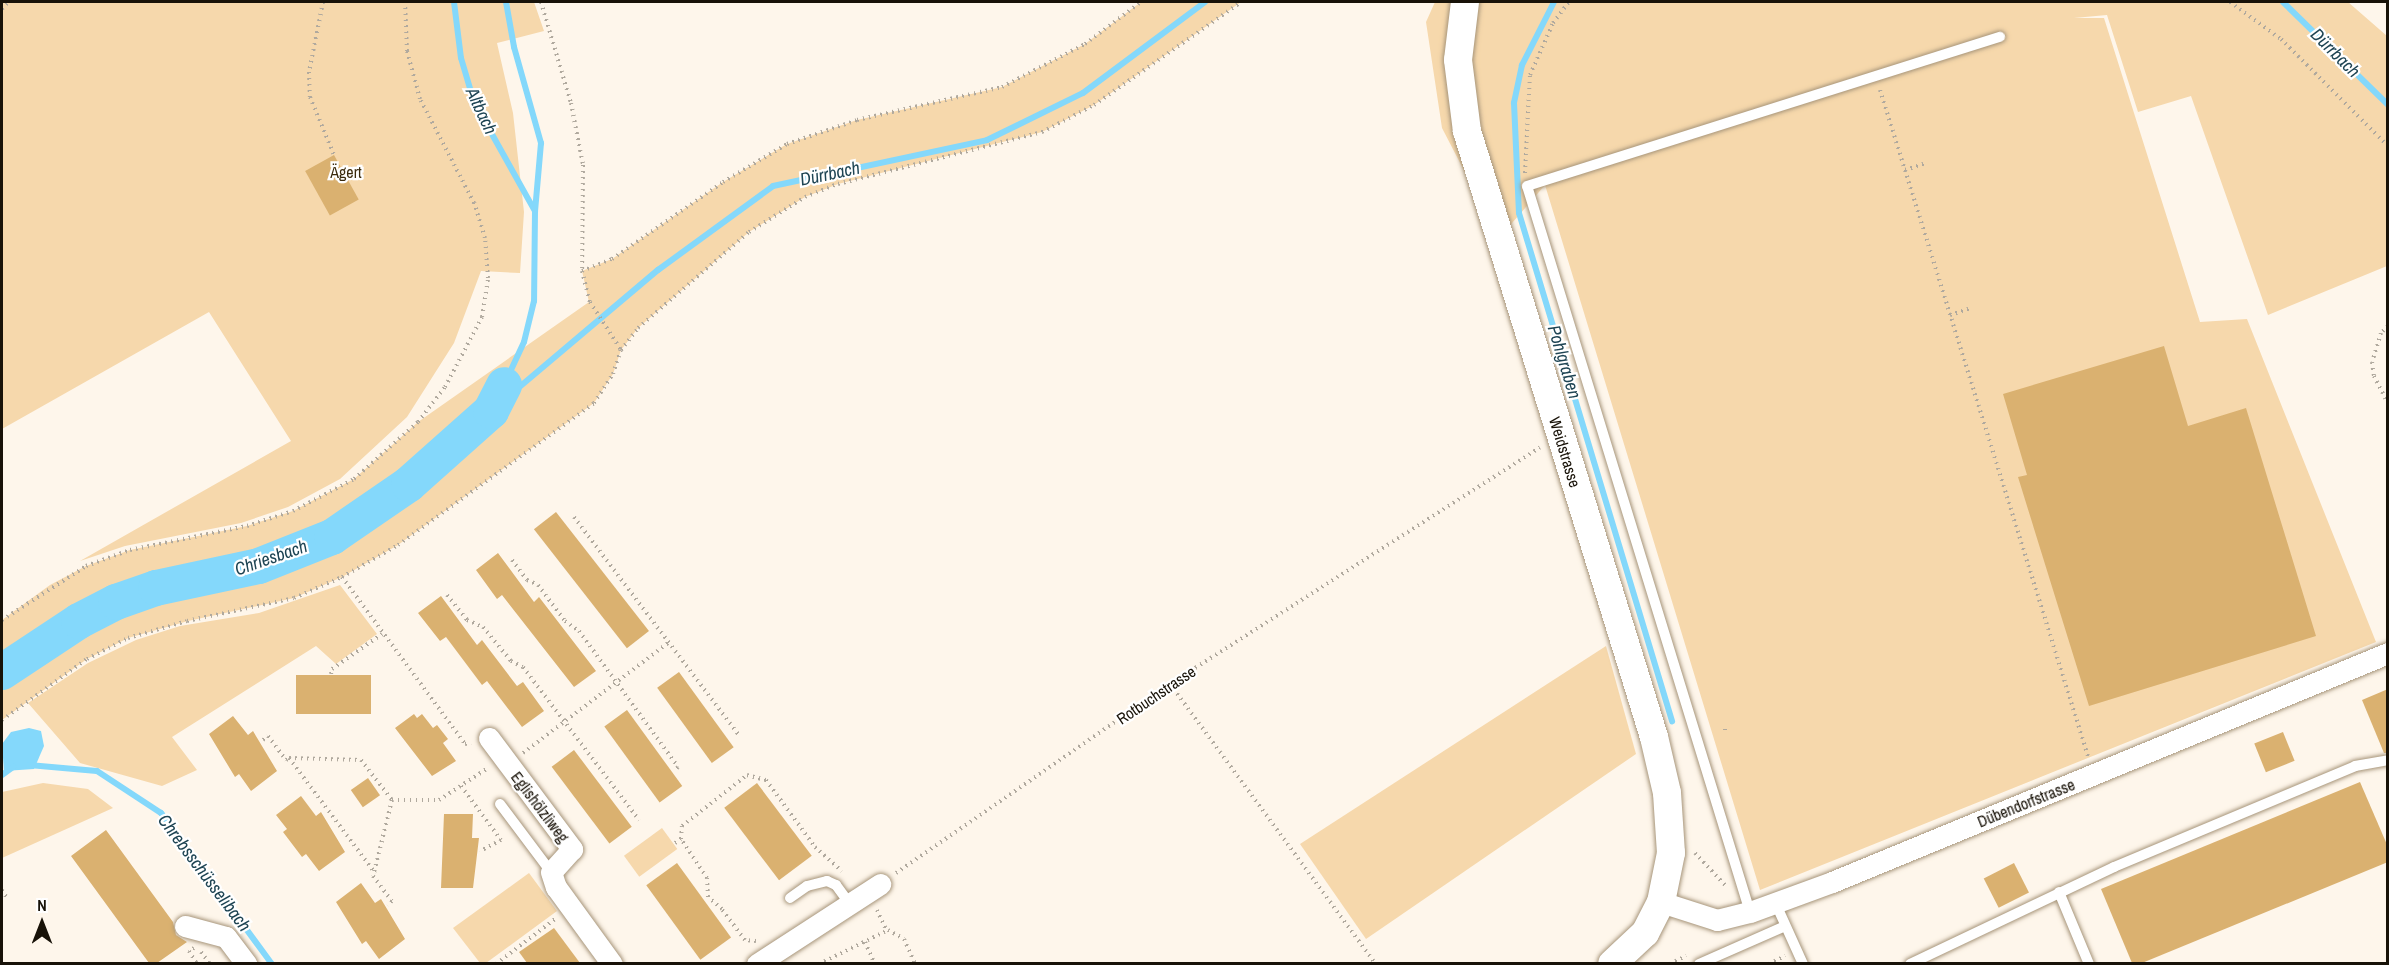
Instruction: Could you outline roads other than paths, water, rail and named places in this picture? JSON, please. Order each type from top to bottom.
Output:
[{"type":"main road","name":"Weidstrasse","points":[[1466,2],[1458,60],[1467,131],[1654,737],[1672,828],[1671,853],[1661,902],[1645,933],[1612,963]]},
{"type":"street","name":"Dübendorfstrasse","points":[[1661,902],[1717,920],[1750,912],[2094,775],[2388,653]]},
{"type":"street","name":"Eglishölzliweg","points":[[489,738],[572,849],[551,872]]},
{"type":"street","points":[[551,872],[556,887],[612,963]]},
{"type":"street","points":[[757,963],[880,884]]},
{"type":"street","points":[[184,926],[226,937],[246,963]]},
{"type":"lane","points":[[1750,912],[1527,186],[1876,78],[2000,37]]},
{"type":"lane","points":[[1914,962],[2059,892],[2355,766],[2388,760]]},
{"type":"lane","points":[[501,804],[551,872]]},
{"type":"lane","points":[[790,898],[807,886],[827,881],[837,885],[855,899]]},
{"type":"lane","points":[[2059,892],[2089,963]]},
{"type":"lane","points":[[1775,903],[1803,963]]},
{"type":"lane","points":[[1700,963],[1785,926]]},
{"type":"water","points":[[29,728],[41,731],[44,746],[34,769],[4,771],[2,744],[11,732]]},
{"type":"waterway","name":"Altbach","points":[[454,2],[461,58],[474,102],[535,211],[534,301],[524,342],[504,385]]},
{"type":"waterway","name":"Altbach","points":[[506,2],[514,47],[541,143],[535,211]]},
{"type":"waterway","name":"Dürrbach","points":[[491,411],[658,270],[773,186],[987,140],[1083,93],[1205,2]]},
{"type":"waterway","name":"Pohlgraben","points":[[1554,2],[1522,65],[1514,103],[1519,213],[1672,721]]},
{"type":"waterway","name":"Dürrbach","points":[[2283,2],[2388,105]]},
{"type":"waterway","name":"Chriesbach","points":[[2,672],[79,621],[116,602],[156,588],[259,566],[332,537],[409,484],[491,411],[504,385]]},
{"type":"waterway","name":"Chrebsschüsselibach","points":[[29,765],[97,771],[161,813],[272,964]]},
{"type":"waterway","points":[[2,775],[13,767]]},
{"type":"park label","name":"Ägert","points":[[346,172]]}]
